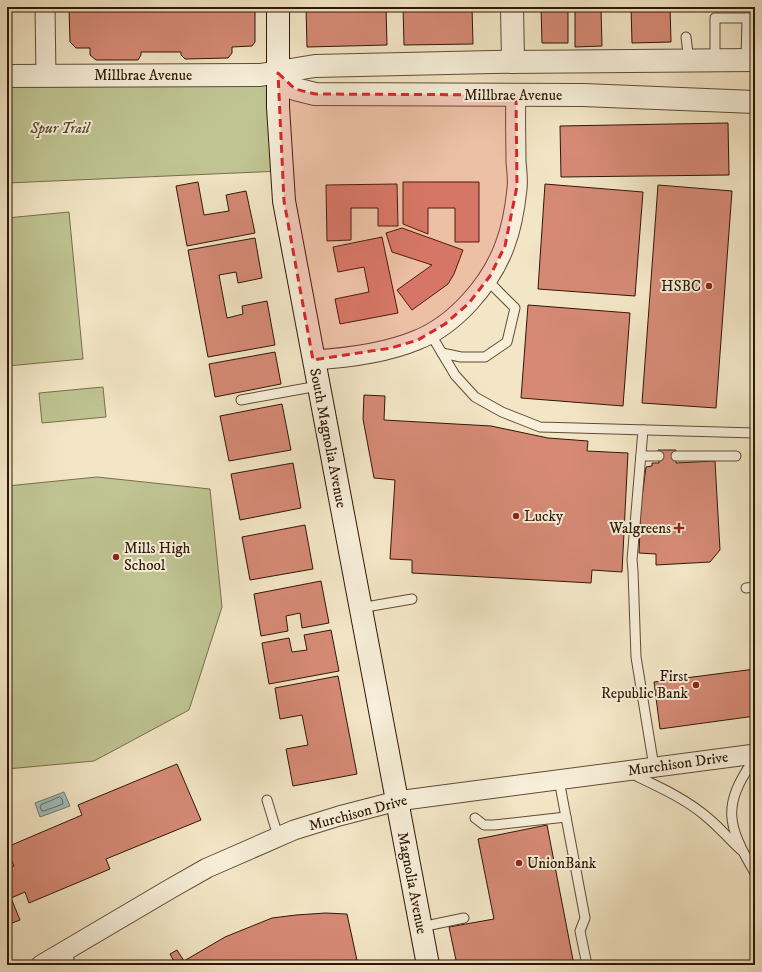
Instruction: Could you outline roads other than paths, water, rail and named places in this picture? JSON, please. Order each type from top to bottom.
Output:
[{"type":"street","points":[[45,7],[46,76]]},
{"type":"street","points":[[278,7],[278,73]]},
{"type":"street","points":[[512,7],[513,62]]},
{"type":"street","name":"Millbrae Avenue","points":[[7,76],[260,75],[315,66],[513,62],[751,60]]},
{"type":"street","name":"Millbrae Avenue","points":[[278,73],[295,88],[315,94],[583,95],[755,102]]},
{"type":"street","name":"South Magnolia Avenue","points":[[278,73],[278,107],[281,140],[280,159],[284,200],[397,801]]},
{"type":"street","points":[[313,360],[336,359],[391,348],[418,340],[445,324],[469,303],[487,280],[505,246],[513,217],[517,186],[516,95]]},
{"type":"street","name":"Murchison Drive","points":[[41,965],[68,957],[207,868],[278,836],[339,816],[397,801],[755,754]]},
{"type":"street","name":"Magnolia Avenue","points":[[397,801],[428,965]]},
{"type":"lane","points":[[715,61],[715,18],[751,18],[751,60]]},
{"type":"lane","points":[[686,37],[689,61]]},
{"type":"lane","points":[[442,354],[485,357],[507,342],[514,308],[487,280]]},
{"type":"lane","points":[[430,333],[454,374],[475,397],[502,412],[540,427],[755,433]]},
{"type":"lane","points":[[241,400],[318,386]]},
{"type":"lane","points":[[643,430],[632,560],[636,657],[654,767]]},
{"type":"lane","points":[[641,456],[659,456]]},
{"type":"lane","points":[[676,456],[736,456]]},
{"type":"lane","points":[[360,608],[412,599]]},
{"type":"lane","points":[[755,758],[744,773],[737,788],[731,812],[734,831],[741,850],[755,873]]},
{"type":"lane","points":[[625,771],[658,786],[693,806],[708,818],[741,850]]},
{"type":"lane","points":[[559,780],[585,918],[580,931],[587,965]]},
{"type":"lane","points":[[267,800],[278,836]]},
{"type":"lane","points":[[475,818],[484,826],[494,826],[566,817]]},
{"type":"lane","points":[[421,927],[464,918]]},
{"type":"water","points":[[64,792],[70,806],[40,817],[35,803]]},
{"type":"place","name":"HSBC","points":[[709,286]]},
{"type":"place","name":"Lucky","points":[[516,516]]},
{"type":"place","name":"Walgreens","points":[[679,528]]},
{"type":"place","name":"Mills High School","points":[[116,557]]},
{"type":"place","name":"First Republic Bank","points":[[696,685]]},
{"type":"place","name":"UnionBank","points":[[519,863]]},
{"type":"park label","name":"Spur Trail","points":[[60,128]]}]
